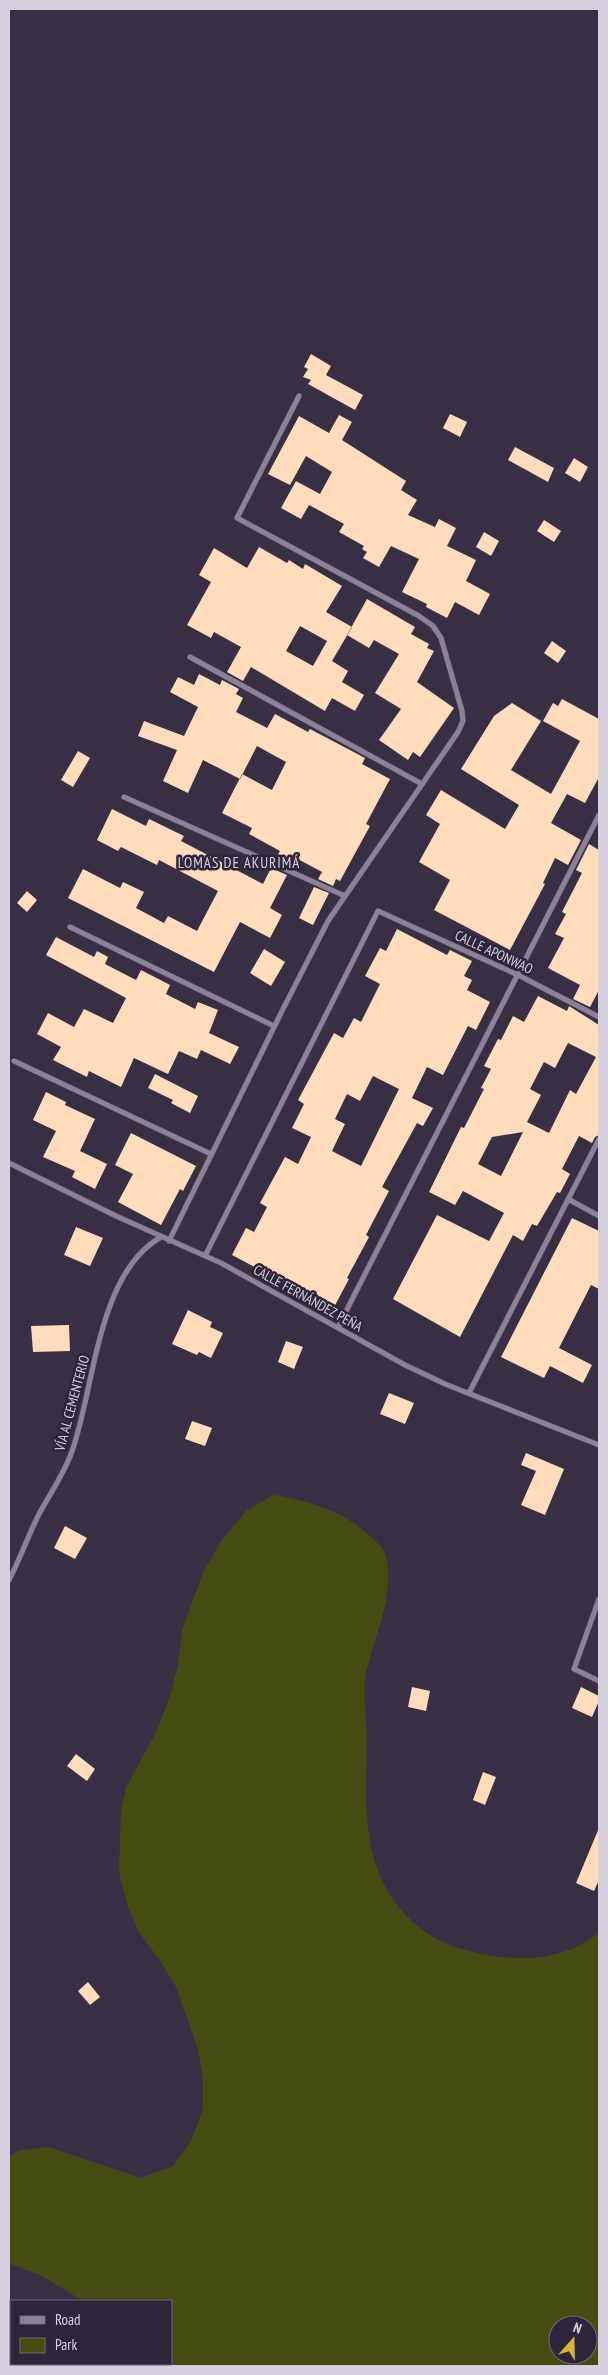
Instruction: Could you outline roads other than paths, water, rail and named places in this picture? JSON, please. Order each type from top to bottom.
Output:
[{"type":"street","points":[[169,1241],[274,1026],[328,921],[458,732],[463,721],[462,711],[441,638],[434,626],[419,616],[237,518],[299,396]]},
{"type":"street","points":[[190,657],[422,784]]},
{"type":"street","points":[[124,796],[345,896]]},
{"type":"street","points":[[338,1327],[599,816]]},
{"type":"street","name":"CALLE APONWAO","points":[[205,1256],[378,911],[518,975],[599,1017]]},
{"type":"street","points":[[70,926],[274,1026]]},
{"type":"street","points":[[14,1061],[212,1154]]},
{"type":"street","points":[[469,1394],[599,1140]]},
{"type":"street","name":"CALLE FERNÁNDEZ PEÑA","points":[[9,1163],[169,1241],[205,1256],[405,1365],[469,1394],[599,1445]]},
{"type":"street","points":[[568,1200],[599,1216]]},
{"type":"street","name":"VÍA AL CEMENTERIO","points":[[9,1580],[73,1448],[85,1408],[103,1330],[113,1299],[123,1277],[135,1259],[149,1244],[161,1237]]},
{"type":"street","points":[[599,1599],[574,1669],[599,1681]]},
{"type":"district","name":"LOMAS DE AKURIMÁ","points":[[239,863]]}]
